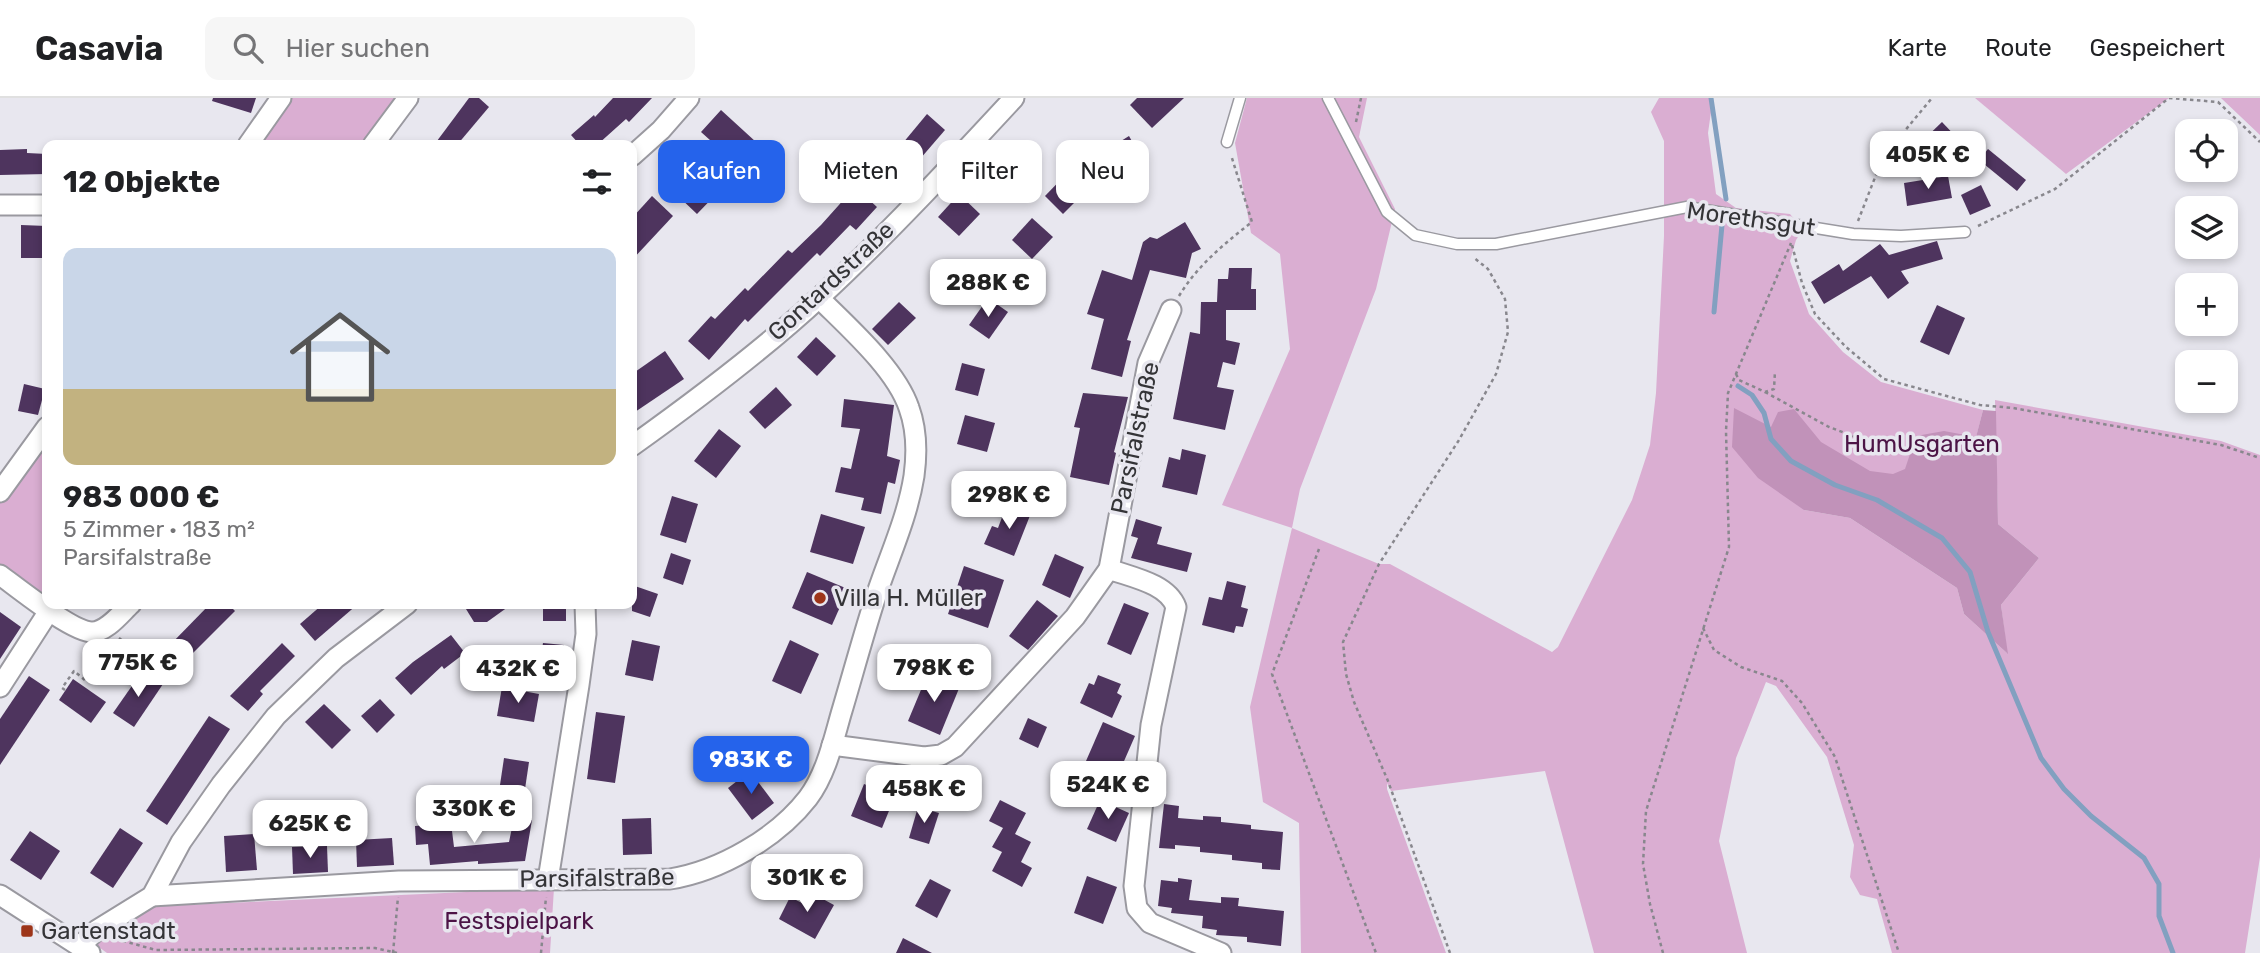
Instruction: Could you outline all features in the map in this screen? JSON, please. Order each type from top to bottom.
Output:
[{"type":"street","points":[[252,140],[281,98]]},
{"type":"street","points":[[377,140],[408,98]]},
{"type":"street","points":[[637,152],[661,130],[689,98]]},
{"type":"street","name":"Gontardstraße","points":[[637,442],[692,403],[819,298],[929,189],[1014,98]]},
{"type":"street","points":[[0,205],[42,205]]},
{"type":"street","points":[[819,298],[890,374],[909,407],[917,449],[907,505],[874,601],[832,745]]},
{"type":"street","name":"Parsifalstraße","points":[[152,896],[399,881],[670,879],[703,872],[722,864],[778,827],[807,800],[815,788],[832,745],[924,757],[941,755],[955,747],[1074,617],[1109,569],[1148,363],[1171,310]]},
{"type":"street","points":[[0,492],[42,434]]},
{"type":"street","points":[[1109,569],[1159,588],[1173,600],[1176,607],[1151,725],[1134,886],[1137,908],[1150,923],[1221,953]]},
{"type":"street","points":[[0,575],[42,605]]},
{"type":"street","points":[[47,609],[81,629],[93,632],[105,627],[125,609]]},
{"type":"street","points":[[0,895],[83,951],[97,930],[152,896],[181,842],[221,785],[276,716],[336,658],[400,609]]},
{"type":"street","points":[[548,880],[586,634],[585,609]]},
{"type":"street","points":[[0,687],[50,611]]},
{"type":"lane","points":[[1227,142],[1240,98]]},
{"type":"lane","name":"Morethsgut","points":[[1328,98],[1387,212],[1415,235],[1457,244],[1496,244],[1687,207],[1853,234],[1902,236],[1965,232]]},
{"type":"path","points":[[1352,144],[1361,98]]},
{"type":"path","points":[[1853,234],[1883,157],[1932,98]]},
{"type":"path","points":[[1965,232],[2055,189],[2169,98],[2218,102],[2260,142]]},
{"type":"path","points":[[1171,310],[1188,282],[1226,243],[1252,222],[1227,142]]},
{"type":"path","name":"Morethsgut","points":[[1735,374],[1791,243],[1802,283],[1815,314],[1846,347],[1884,379],[1980,405],[2013,408],[2221,445],[2260,458]]},
{"type":"path","points":[[1450,953],[1391,791],[1354,702],[1346,674],[1343,642],[1379,565],[1459,440],[1496,374],[1508,332],[1505,299],[1488,269],[1457,244]]},
{"type":"path","points":[[1765,392],[1774,389],[1775,371]]},
{"type":"path","points":[[1735,374],[1739,380],[1793,405],[1829,428],[1874,444]]},
{"type":"path","points":[[1663,953],[1643,864],[1646,811],[1729,547],[1726,431],[1728,393],[1735,374]]},
{"type":"path","points":[[1319,549],[1272,674],[1376,953]]},
{"type":"path","points":[[1703,628],[1714,650],[1741,667],[1782,681],[1802,703],[1828,744],[1899,953]]},
{"type":"path","points":[[65,690],[62,688],[74,671],[86,681],[118,637],[158,668],[153,677]]},
{"type":"path","points":[[541,953],[548,880]]},
{"type":"path","points":[[156,950],[376,948],[395,953],[399,881]]},
{"type":"path","points":[[97,930],[111,938],[162,953]]},
{"type":"green space","points":[[282,98],[407,98],[376,140],[252,140]]},
{"type":"green space","points":[[1247,98],[1367,98],[1359,137],[1395,209],[1376,289],[1300,489],[1292,528],[1222,505],[1290,349],[1280,254],[1251,233],[1235,143]]},
{"type":"green space","name":"HumUsgarten","points":[[1659,98],[1713,98],[1708,133],[1716,194],[1736,208],[1790,214],[1803,230],[1796,240],[1790,261],[1809,314],[1843,352],[1881,382],[1983,410],[1958,509],[1804,510],[1850,518],[1957,588],[1964,614],[2007,653],[2001,605],[2039,558],[1998,524],[1995,400],[2221,441],[2260,455],[2260,857],[2245,953],[1892,953],[1877,899],[1860,895],[1850,877],[1854,845],[1827,757],[1776,686],[1766,682],[1736,758],[1719,841],[1747,953],[1594,953],[1545,771],[1391,791],[1387,783],[1446,953],[1301,953],[1299,823],[1263,802],[1250,707],[1292,528],[1379,564],[1390,564],[1552,652],[1558,647],[1632,500],[1650,445],[1656,393],[1664,236],[1664,141],[1651,112]]},
{"type":"green space","points":[[1975,98],[2169,98],[2066,174]]},
{"type":"green space","points":[[2221,98],[2260,98],[2260,135]]},
{"type":"green space","name":"HumUsgarten","points":[[1734,408],[1771,427],[1778,412],[1794,409],[1821,442],[1870,471],[1893,474],[1905,469],[1916,436],[1944,431],[1976,437],[1983,410],[1996,411],[1998,524],[2039,558],[2001,605],[2008,654],[1964,614],[1957,588],[1850,518],[1804,510],[1758,478],[1732,447]]},
{"type":"green space","points":[[42,435],[42,591],[35,601],[0,575],[0,493]]},
{"type":"green space","name":"Festspielpark","points":[[554,888],[550,953],[107,953],[96,945],[118,920],[141,907]]},
{"type":"building","points":[[213,98],[256,98],[251,113],[212,101]]},
{"type":"building","points":[[469,98],[479,98],[489,107],[461,140],[438,140]]},
{"type":"building","points":[[613,98],[652,98],[629,122],[626,119],[603,140],[576,140],[571,135],[594,115],[595,117]]},
{"type":"building","points":[[1137,98],[1184,98],[1152,128],[1130,105]]},
{"type":"building","points":[[721,110],[754,140],[710,140],[701,132]]},
{"type":"building","points":[[927,114],[945,130],[923,156],[923,140],[905,140]]},
{"type":"building","points":[[1942,122],[1959,140],[1932,167],[1914,149]]},
{"type":"building","points":[[27,149],[27,153],[42,154],[42,174],[0,175],[0,150]]},
{"type":"building","points":[[1988,149],[2026,180],[2017,191],[1979,160]]},
{"type":"building","points":[[1948,176],[1952,198],[1907,206],[1904,183]]},
{"type":"building","points":[[1056,185],[1056,203],[1074,203],[1063,214],[1045,196]]},
{"type":"building","points":[[1981,185],[1991,206],[1970,215],[1961,195]]},
{"type":"building","points":[[652,196],[673,216],[637,255],[637,212]]},
{"type":"building","points":[[685,203],[708,203],[697,214]]},
{"type":"building","points":[[841,203],[873,203],[877,207],[856,230],[850,225],[820,256],[817,253],[748,322],[745,319],[709,360],[688,341],[711,316],[715,319],[745,288],[748,291],[788,250],[792,253]]},
{"type":"building","points":[[951,203],[968,203],[980,214],[959,236],[938,217]]},
{"type":"building","points":[[1032,218],[1053,237],[1032,259],[1012,240]]},
{"type":"building","points":[[1185,222],[1201,249],[1192,253],[1186,278],[1150,270],[1127,340],[1131,341],[1122,377],[1091,369],[1104,319],[1087,314],[1102,270],[1132,280],[1143,242],[1150,237],[1157,239]]},
{"type":"building","points":[[21,225],[42,226],[42,258],[21,258]]},
{"type":"building","points":[[1937,241],[1943,259],[1901,271],[1909,283],[1888,299],[1871,276],[1824,304],[1811,282],[1839,264],[1843,271],[1880,244],[1889,255]]},
{"type":"building","points":[[1229,268],[1252,268],[1251,289],[1256,289],[1256,310],[1226,310],[1226,340],[1240,343],[1235,365],[1223,362],[1217,387],[1234,390],[1225,430],[1173,419],[1190,332],[1200,334],[1201,302],[1217,302],[1218,279],[1228,279]]},
{"type":"building","points":[[988,298],[1008,312],[989,339],[969,325]]},
{"type":"building","points":[[899,302],[916,318],[888,345],[872,329]]},
{"type":"building","points":[[1937,305],[1965,318],[1949,355],[1920,342]]},
{"type":"building","points":[[816,337],[836,356],[817,376],[797,357]]},
{"type":"building","points":[[665,351],[684,379],[637,411],[637,371]]},
{"type":"building","points":[[962,363],[985,369],[978,396],[955,390]]},
{"type":"building","points":[[24,384],[42,388],[38,415],[18,411]]},
{"type":"building","points":[[776,387],[792,405],[765,429],[749,412]]},
{"type":"building","points":[[1083,393],[1128,397],[1109,485],[1070,477],[1080,428],[1074,427]]},
{"type":"building","points":[[844,399],[894,405],[887,456],[900,460],[895,484],[888,482],[881,514],[861,510],[864,498],[835,492],[841,467],[851,469],[860,429],[841,427]]},
{"type":"building","points":[[965,415],[995,423],[987,452],[957,444]]},
{"type":"building","points":[[719,429],[741,446],[716,478],[694,461]]},
{"type":"building","points":[[1182,449],[1206,455],[1197,495],[1162,487],[1169,457],[1180,460]]},
{"type":"building","points":[[672,496],[698,504],[686,543],[660,535]]},
{"type":"building","points":[[1007,504],[1031,513],[1014,556],[984,544],[992,526],[998,528]]},
{"type":"building","points":[[821,514],[865,527],[853,564],[810,552]]},
{"type":"building","points":[[1136,519],[1162,527],[1157,544],[1192,553],[1187,572],[1131,558],[1138,538],[1131,536]]},
{"type":"building","points":[[671,553],[691,560],[683,585],[663,578]]},
{"type":"building","points":[[1055,554],[1084,567],[1070,598],[1042,585]]},
{"type":"building","points":[[964,566],[1004,580],[988,628],[948,614]]},
{"type":"building","name":"Villa H. Müller","points":[[807,572],[848,589],[832,625],[792,608]]},
{"type":"building","points":[[1227,581],[1246,586],[1241,607],[1248,609],[1243,627],[1236,626],[1234,633],[1202,625],[1209,597],[1222,600]]},
{"type":"building","points":[[637,587],[658,594],[650,617],[632,611],[637,609]]},
{"type":"building","points":[[1037,600],[1058,616],[1028,650],[1009,636]]},
{"type":"building","points":[[1124,603],[1149,613],[1131,655],[1107,644]]},
{"type":"building","points":[[205,609],[235,611],[185,661],[169,646]]},
{"type":"building","points":[[317,609],[352,609],[315,641],[300,624]]},
{"type":"building","points":[[466,609],[505,609],[487,622],[474,622]]},
{"type":"building","points":[[543,609],[566,609],[566,621],[543,621]]},
{"type":"building","points":[[0,612],[21,627],[0,659]]},
{"type":"building","points":[[451,635],[465,653],[444,669],[442,666],[411,695],[395,678]]},
{"type":"building","points":[[632,640],[660,646],[653,681],[625,675]]},
{"type":"building","points":[[790,640],[819,654],[801,694],[772,681]]},
{"type":"building","points":[[282,643],[295,656],[260,691],[263,694],[248,711],[230,696]]},
{"type":"building","points":[[543,643],[564,645],[560,671],[539,668]]},
{"type":"building","points":[[143,670],[163,684],[134,727],[113,713]]},
{"type":"building","points":[[928,673],[960,686],[940,735],[908,721]]},
{"type":"building","points":[[1098,675],[1121,684],[1117,693],[1122,696],[1112,718],[1080,703],[1089,683],[1094,685]]},
{"type":"building","points":[[29,676],[50,690],[0,765],[0,719]]},
{"type":"building","points":[[73,679],[106,702],[91,723],[59,700]]},
{"type":"building","points":[[502,687],[539,694],[534,722],[497,716]]},
{"type":"building","points":[[380,699],[395,715],[377,733],[361,716]]},
{"type":"building","points":[[324,704],[351,730],[332,749],[305,722]]},
{"type":"building","points":[[596,712],[625,716],[615,783],[587,779]]},
{"type":"building","points":[[209,716],[230,729],[167,825],[146,811]]},
{"type":"building","points":[[1028,718],[1047,727],[1038,748],[1019,739]]},
{"type":"building","points":[[1103,722],[1135,736],[1118,775],[1086,761]]},
{"type":"building","points":[[777,737],[800,741],[797,767],[774,764]]},
{"type":"building","points":[[504,758],[529,762],[525,789],[500,785]]},
{"type":"building","points":[[750,771],[774,803],[752,820],[728,788]]},
{"type":"building","points":[[864,784],[895,796],[882,828],[851,816]]},
{"type":"building","points":[[1000,800],[1026,813],[1015,834],[1031,842],[1021,862],[1032,868],[1022,887],[992,871],[1002,852],[992,847],[1003,828],[989,821]]},
{"type":"building","points":[[1100,800],[1129,813],[1116,842],[1087,829]]},
{"type":"building","points":[[1164,804],[1179,806],[1178,818],[1203,820],[1203,816],[1221,817],[1221,822],[1251,825],[1251,829],[1283,832],[1280,870],[1262,869],[1262,863],[1232,860],[1232,855],[1200,852],[1200,847],[1175,845],[1175,849],[1159,848]]},
{"type":"building","points":[[918,807],[939,813],[929,844],[909,838]]},
{"type":"building","points":[[514,818],[532,820],[525,861],[430,865],[428,844],[416,845],[415,826],[451,823],[454,847],[509,842]]},
{"type":"building","points":[[651,818],[652,854],[623,855],[622,819]]},
{"type":"building","points":[[120,828],[143,843],[113,888],[90,873]]},
{"type":"building","points":[[30,831],[60,851],[41,880],[10,860]]},
{"type":"building","points":[[254,834],[257,870],[226,872],[224,836]]},
{"type":"building","points":[[392,838],[394,865],[357,867],[356,840]]},
{"type":"building","points":[[327,846],[328,872],[293,874],[292,847]]},
{"type":"building","points":[[1087,876],[1117,887],[1103,924],[1074,913]]},
{"type":"building","points":[[1178,878],[1192,880],[1189,900],[1221,903],[1221,897],[1239,898],[1238,906],[1284,911],[1281,946],[1247,942],[1247,937],[1216,935],[1217,930],[1202,928],[1203,916],[1171,913],[1172,908],[1158,906],[1161,880],[1178,882]]},
{"type":"building","points":[[930,879],[951,890],[937,918],[915,906]]},
{"type":"building","points":[[810,892],[834,905],[815,939],[779,919],[790,897],[804,904]]},
{"type":"building","points":[[903,938],[932,953],[896,953]]},
{"type":"waterway","points":[[1711,98],[1726,199]]},
{"type":"waterway","points":[[1714,312],[1722,225]]},
{"type":"waterway","points":[[1738,386],[1752,395],[1764,413],[1771,439],[1791,461],[1835,485],[1877,500],[1942,538],[1970,572],[1988,632],[2041,758],[2064,789],[2091,816],[2144,858],[2159,884],[2159,916],[2173,953]]},
{"type":"place","name":"Villa H. Müller","points":[[820,598]]},
{"type":"place","name":"Gartenstadt","points":[[27,931]]}]
